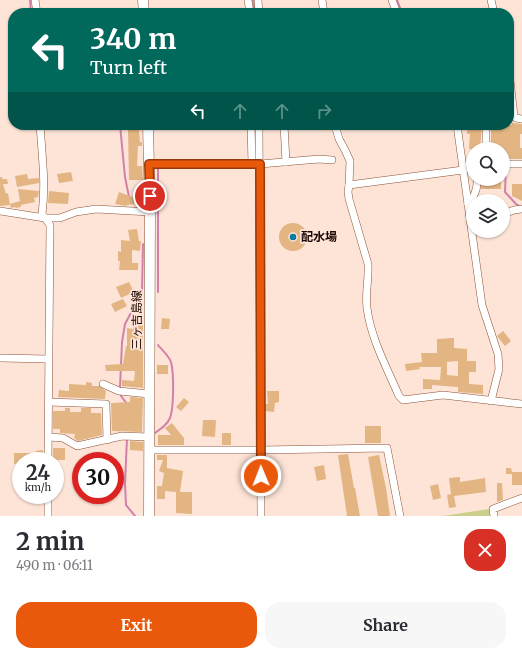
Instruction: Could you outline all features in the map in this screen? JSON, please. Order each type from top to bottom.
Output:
[{"type":"main road","name":"三ヶ吉島線","points":[[148,130],[150,212],[149,516]]},
{"type":"street","points":[[40,130],[44,177],[42,214],[50,225],[48,452]]},
{"type":"street","points":[[251,130],[252,164]]},
{"type":"street","points":[[259,130],[261,516]]},
{"type":"street","points":[[284,130],[286,162]]},
{"type":"street","points":[[336,130],[350,161],[348,192],[368,264],[366,293],[367,309],[375,340],[399,396],[403,400],[443,395],[522,404]]},
{"type":"street","points":[[458,130],[467,194]]},
{"type":"street","points":[[486,132],[486,142]]},
{"type":"street","points":[[149,164],[260,164],[319,159],[332,160]]},
{"type":"street","points":[[510,164],[522,164]]},
{"type":"street","points":[[349,185],[463,170]]},
{"type":"street","points":[[0,211],[45,218],[60,218],[76,212],[96,209],[150,212]]},
{"type":"street","points":[[510,211],[522,209]]},
{"type":"street","points":[[474,238],[482,305],[498,354],[499,369],[491,401]]},
{"type":"street","points":[[0,358],[48,359]]},
{"type":"street","points":[[102,384],[119,391],[150,394]]},
{"type":"street","points":[[49,402],[106,404],[107,440]]},
{"type":"street","points":[[49,437],[63,438],[77,446],[122,436],[149,437]]},
{"type":"street","points":[[149,450],[387,448],[400,516]]},
{"type":"street","points":[[494,516],[493,509],[522,498]]},
{"type":"street","points":[[48,504],[48,516]]},
{"type":"green space","points":[[489,509],[490,516],[443,516]]},
{"type":"building","points":[[514,123],[522,124],[520,148],[522,148],[522,159],[510,159],[510,142],[491,142],[491,130],[514,130]]},
{"type":"building","points":[[128,130],[139,130],[140,142],[142,142],[142,146],[138,146],[137,166],[142,166],[143,180],[129,180]]},
{"type":"building","points":[[467,130],[482,130],[481,142],[469,142],[470,134],[467,134]]},
{"type":"building","points":[[71,172],[73,181],[59,183],[57,174]]},
{"type":"building","points":[[27,174],[28,179],[39,178],[39,183],[17,187],[15,176]]},
{"type":"building","points":[[0,177],[2,177],[2,179],[7,179],[8,184],[3,184],[6,194],[8,193],[10,205],[0,206]]},
{"type":"building","points":[[512,184],[522,184],[522,201],[512,196]]},
{"type":"building","points":[[481,186],[501,186],[501,189],[481,189]]},
{"type":"building","points":[[18,189],[39,191],[38,197],[34,198],[35,202],[21,205],[21,207],[11,208],[10,204],[20,201]]},
{"type":"building","points":[[49,191],[69,193],[68,204],[48,203]]},
{"type":"building","points":[[119,192],[132,197],[143,196],[143,203],[127,206],[115,204]]},
{"type":"building","name":"配水場","points":[[293,223],[299,224],[303,227],[306,231],[306,243],[303,247],[299,250],[293,251],[287,250],[283,247],[280,243],[279,237],[280,231],[283,227],[287,224]]},
{"type":"building","points":[[137,229],[139,241],[141,241],[140,251],[132,250],[132,263],[138,263],[138,270],[119,270],[120,261],[118,261],[118,251],[121,252],[121,240],[130,241],[128,230]]},
{"type":"building","points":[[129,282],[134,292],[121,298],[116,287]]},
{"type":"building","points":[[123,299],[127,306],[115,312],[111,304]]},
{"type":"building","points":[[134,314],[143,315],[143,388],[122,386],[122,380],[134,381],[135,371],[106,371],[105,365],[123,364],[127,346],[127,328],[133,329]]},
{"type":"building","points":[[162,318],[170,319],[169,329],[161,329]]},
{"type":"building","points":[[503,331],[511,341],[505,346],[497,336]]},
{"type":"building","points":[[454,338],[454,348],[467,349],[467,361],[476,361],[476,372],[469,372],[469,384],[483,385],[483,394],[458,392],[458,387],[432,385],[432,389],[423,389],[423,379],[440,380],[441,367],[419,367],[420,369],[406,371],[405,364],[422,362],[421,353],[437,353],[437,339]],"holes":[[[458,361],[458,376],[447,375],[447,362]]]},
{"type":"building","points":[[157,365],[168,365],[168,374],[157,374]]},
{"type":"building","points":[[86,382],[92,383],[92,386],[99,386],[106,391],[105,399],[58,397],[59,390],[69,391],[69,384],[86,385]]},
{"type":"building","points":[[267,391],[279,391],[279,402],[275,403],[274,412],[265,411],[265,404],[268,404]]},
{"type":"building","points":[[130,397],[143,398],[142,432],[112,431],[111,403],[130,402]]},
{"type":"building","points":[[184,398],[189,402],[181,411],[176,407]]},
{"type":"building","points":[[65,408],[70,408],[70,412],[81,412],[81,408],[91,408],[91,413],[101,413],[102,435],[78,441],[74,438],[75,434],[60,433],[60,429],[53,429],[53,411],[65,411]]},
{"type":"building","points":[[203,420],[216,420],[215,437],[202,436]]},
{"type":"building","points":[[172,423],[184,438],[184,445],[158,445],[158,435],[171,435],[165,428]]},
{"type":"building","points":[[365,426],[381,426],[381,443],[365,443]]},
{"type":"building","points":[[222,433],[231,433],[231,445],[222,445]]},
{"type":"building","points":[[130,441],[143,442],[143,451],[130,450]]},
{"type":"building","points":[[53,448],[65,448],[65,460],[64,452],[53,452]]},
{"type":"building","points":[[43,450],[43,452],[36,452]]},
{"type":"building","points":[[348,454],[360,516],[347,516],[338,455]]},
{"type":"building","points":[[157,455],[167,455],[167,468],[183,471],[180,492],[192,492],[192,514],[176,513],[176,492],[165,491],[165,499],[157,499],[157,486],[162,486],[164,473],[159,471],[163,460],[157,460]]},
{"type":"building","points":[[379,455],[390,516],[378,516],[368,457]]},
{"type":"building","points":[[324,465],[326,479],[317,481],[314,467]]},
{"type":"building","points":[[506,468],[511,468],[512,472],[522,472],[522,485],[512,485],[512,474],[506,474]]},
{"type":"building","points":[[460,477],[460,482],[485,478],[486,492],[454,496],[456,507],[449,508],[447,495],[451,494],[449,478]]},
{"type":"building","points":[[497,483],[502,483],[503,500],[497,502]]},
{"type":"building","points":[[438,484],[441,498],[433,500],[430,486]]},
{"type":"waterway","points":[[30,0],[31,8]]},
{"type":"waterway","points":[[253,0],[254,8]]},
{"type":"waterway","points":[[397,0],[400,8]]},
{"type":"waterway","points":[[120,130],[125,177],[129,197]]},
{"type":"waterway","points":[[158,292],[158,168],[246,168]]},
{"type":"waterway","points":[[505,186],[505,192],[516,204],[521,207]]},
{"type":"waterway","points":[[127,404],[121,396],[120,387],[122,342],[125,324],[142,292],[143,244]]},
{"type":"waterway","points":[[155,433],[164,427],[169,420],[173,399],[173,374],[171,362],[158,345]]},
{"type":"waterway","points":[[127,438],[125,484],[126,505],[135,516]]},
{"type":"place","name":"配水場","points":[[293,237]]},
{"type":"route","points":[[150,196],[149,164],[260,164],[261,476]]}]
